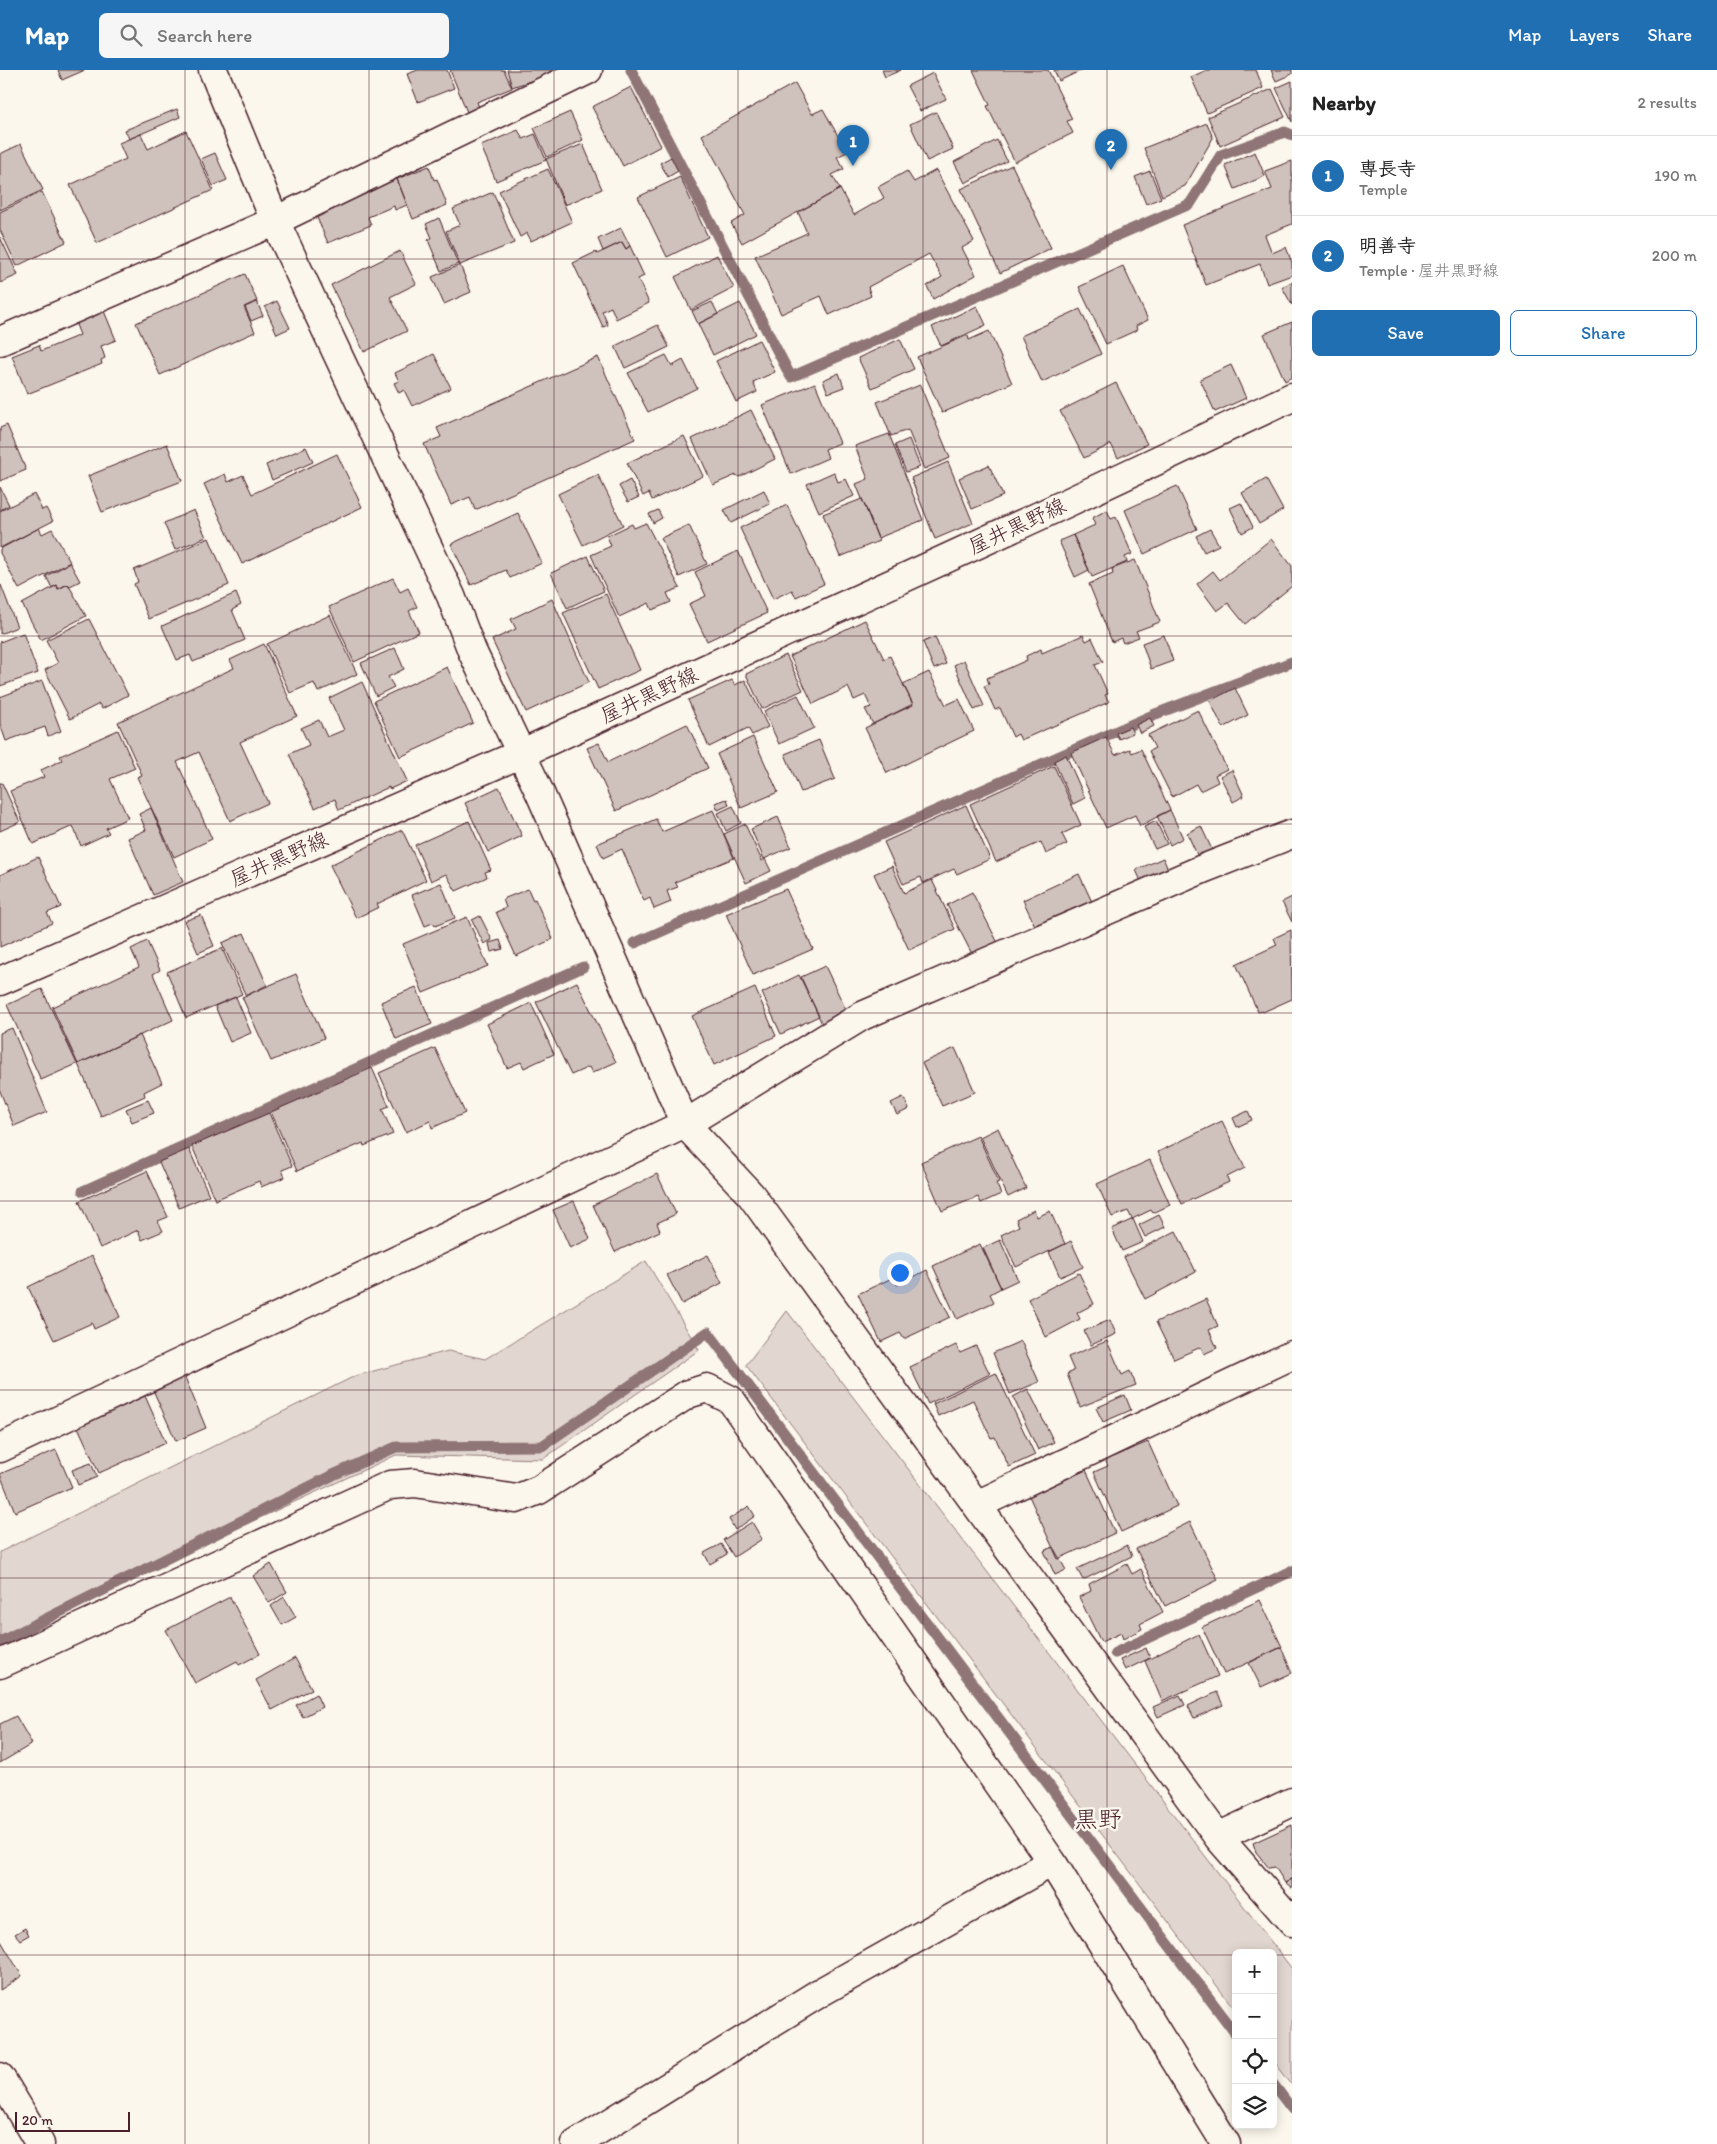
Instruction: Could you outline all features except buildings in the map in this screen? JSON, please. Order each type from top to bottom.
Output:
[{"type":"street","points":[[212,70],[275,222],[452,596],[472,651],[540,793],[684,1124],[751,1195],[1218,1837],[1292,1922]]},
{"type":"street","points":[[0,341],[275,222],[588,70]]},
{"type":"street","name":"屋井黒野線","points":[[0,981],[520,754],[1040,516],[1292,396]]},
{"type":"street","points":[[0,1448],[684,1124],[862,1016],[1205,868],[1292,834]]},
{"type":"street","points":[[977,1505],[1292,1355]]},
{"type":"street","points":[[0,1664],[390,1485],[415,1483],[516,1499],[539,1490],[688,1394],[708,1388],[731,1400],[1052,1862],[1226,2144]]},
{"type":"street","points":[[1218,1837],[1292,1802]]},
{"type":"street","points":[[576,2144],[821,1992],[1052,1862]]},
{"type":"street","points":[[0,2077],[40,2144]]},
{"type":"shaded area","points":[[646,1261],[699,1350],[543,1459],[396,1455],[0,1638],[0,1552],[355,1376],[448,1351],[485,1359]]},
{"type":"shaded area","points":[[787,1311],[1277,1949],[1232,1949],[1232,2006],[746,1365]]},
{"type":"shaded area","points":[[1277,1949],[1292,1969],[1292,2085],[1277,2065]]},
{"type":"waterway","points":[[631,70],[791,377],[1190,204],[1221,155],[1285,132],[1292,135]]},
{"type":"waterway","points":[[635,943],[1153,715],[1292,662]]},
{"type":"waterway","points":[[83,1191],[583,967]]},
{"type":"waterway","points":[[0,1642],[333,1475],[396,1447],[542,1446],[708,1332],[1232,2029]]},
{"type":"waterway","points":[[1115,1653],[1292,1571]]},
{"type":"waterway","points":[[1277,2089],[1292,2109]]},
{"type":"place","name":"専長寺","points":[[853,166]]},
{"type":"place","name":"明善寺","points":[[1111,170]]},
{"type":"district","name":"黒野","points":[[1098,1819]]}]
